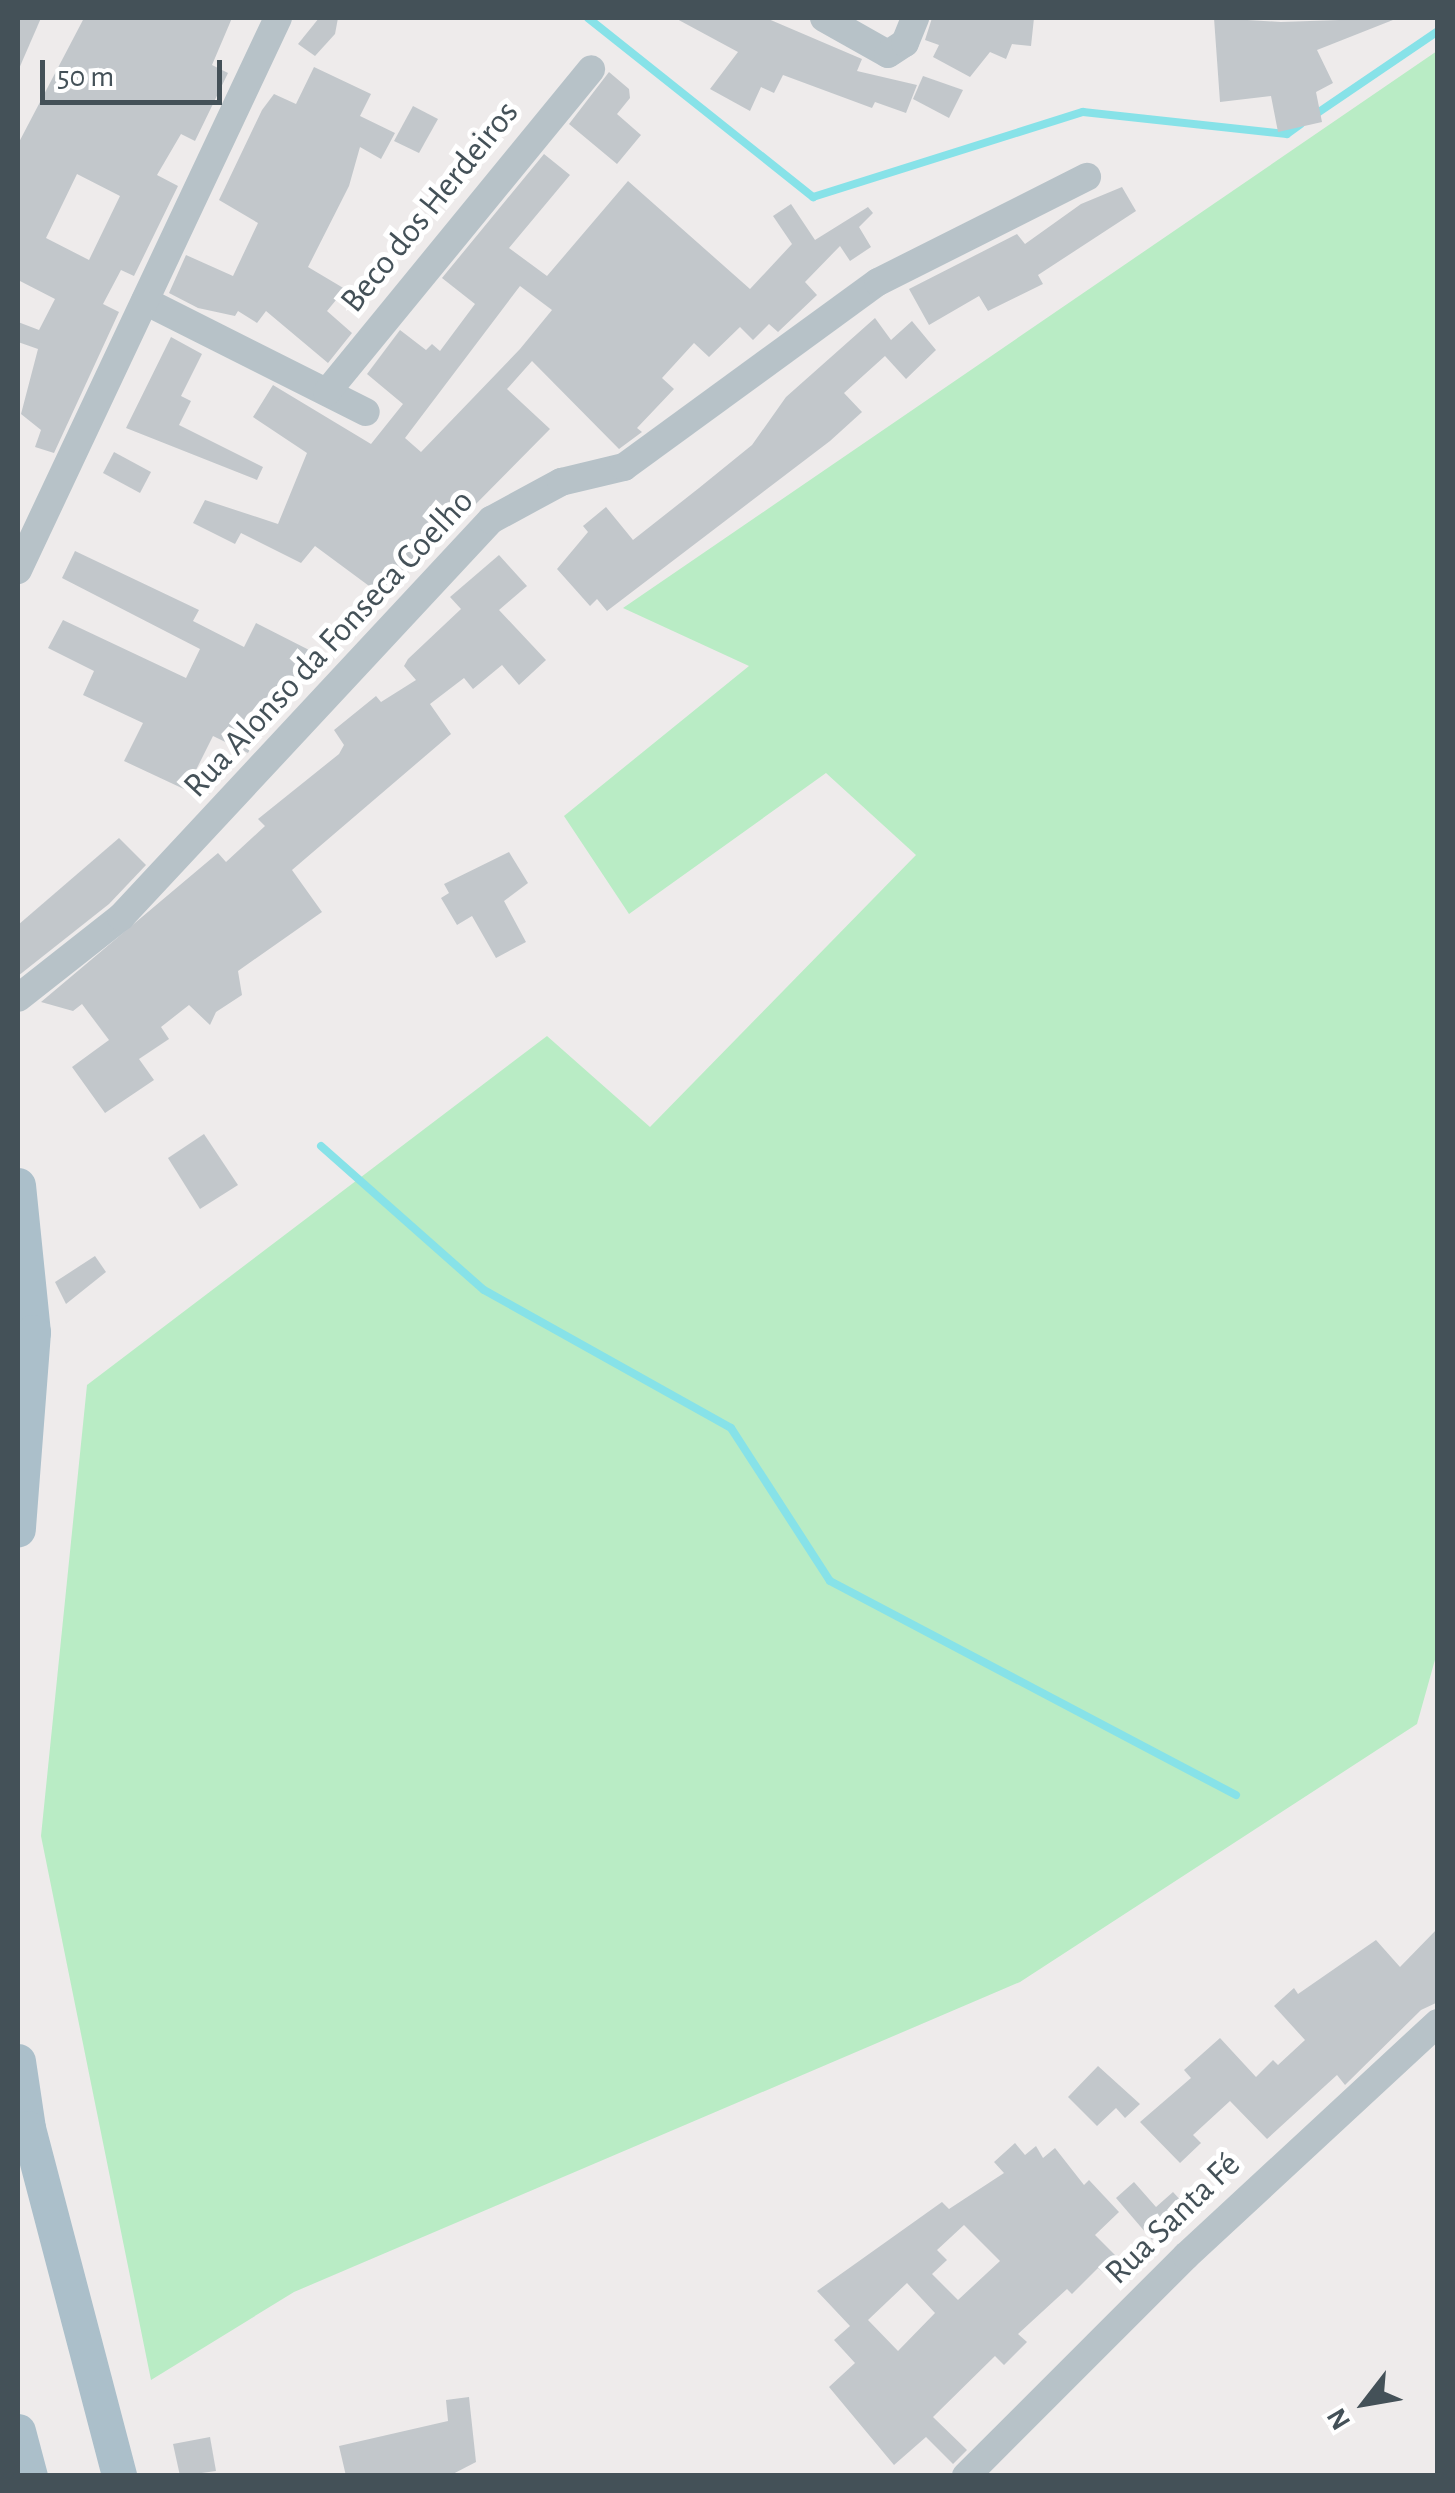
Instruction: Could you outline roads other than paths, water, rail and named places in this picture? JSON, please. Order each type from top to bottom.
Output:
[{"type":"main road","points":[[18,1185],[33,1332],[18,1529]]},
{"type":"main road","points":[[18,2061],[28,2128],[119,2476]]},
{"type":"main road","points":[[18,2431],[30,2476]]},
{"type":"street","points":[[18,570],[278,18]]},
{"type":"street","points":[[824,18],[888,54],[904,43],[915,18]]},
{"type":"street","name":"Beco dos Herdeiros","points":[[327,392],[591,69]]},
{"type":"street","name":"Rua Alonso da Fonseca Coelho","points":[[18,998],[121,918],[491,520],[542,490],[624,467],[878,282],[1087,177]]},
{"type":"street","points":[[146,301],[366,412]]},
{"type":"street","name":"Rua Santa Fé","points":[[966,2476],[1186,2256],[1438,2023]]},
{"type":"waterway","points":[[588,18],[813,197],[1083,112],[1287,134],[1301,124]]},
{"type":"waterway","points":[[1313,116],[1438,31]]},
{"type":"waterway","points":[[321,1146],[484,1290],[731,1428],[830,1581],[1236,1795]]}]
